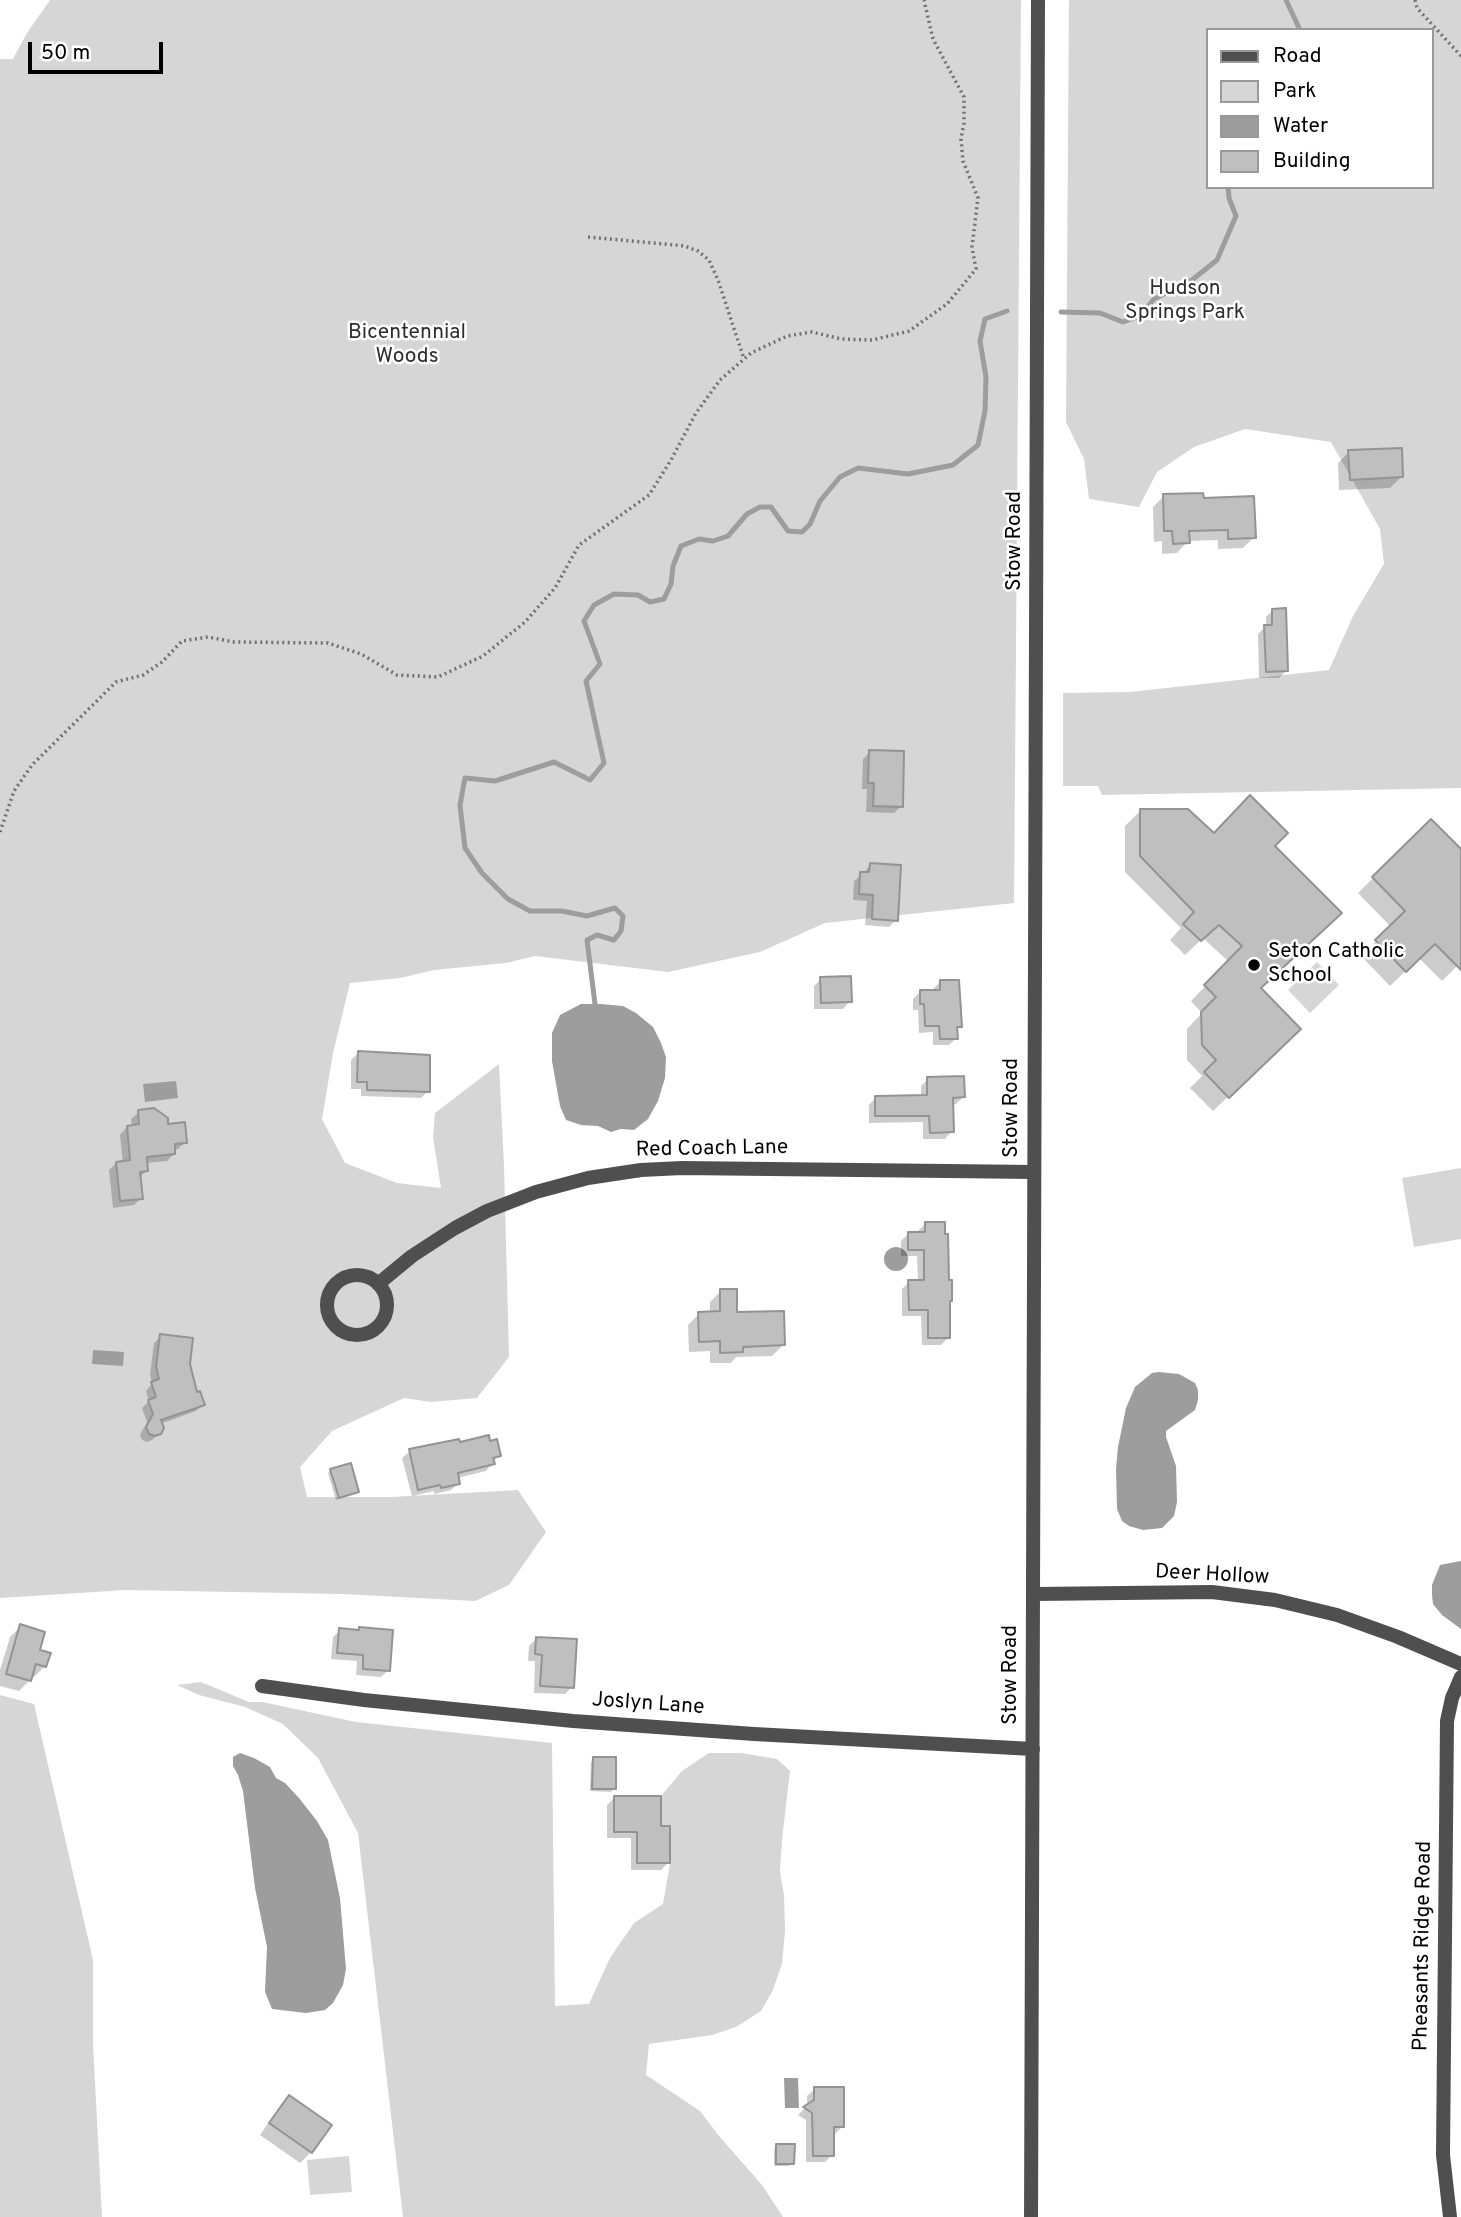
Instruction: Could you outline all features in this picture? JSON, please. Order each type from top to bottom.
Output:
[{"type":"street","name":"Stow Road","points":[[1031,2217],[1038,0]]},
{"type":"street","name":"Red Coach Lane","points":[[378,1284],[412,1256],[487,1211],[536,1192],[588,1178],[641,1170],[682,1168],[1034,1172]]},
{"type":"street","points":[[358,1275],[378,1284],[386,1297],[387,1308],[379,1326],[360,1335],[341,1330],[334,1324],[327,1305],[328,1296],[340,1280],[358,1275]]},
{"type":"street","name":"Deer Hollow","points":[[1034,1594],[1212,1592],[1275,1600],[1337,1615],[1461,1664]]},
{"type":"street","name":"Pheasants Ridge Road","points":[[1450,2217],[1443,2155],[1447,1721],[1461,1676]]},
{"type":"street","name":"Joslyn Lane","points":[[262,1686],[364,1700],[573,1721],[1032,1749]]},
{"type":"path","points":[[0,832],[13,791],[32,765],[116,682],[143,675],[162,662],[182,641],[208,637],[234,642],[328,643],[361,654],[397,675],[438,677],[483,656],[525,622],[555,587],[579,545],[649,495],[696,413],[720,380],[751,353],[787,336],[811,332],[841,339],[872,340],[909,331],[947,304],[975,269],[972,247],[978,198],[963,161],[961,139],[964,97],[933,39],[924,0]]},
{"type":"path","points":[[1415,0],[1417,8],[1461,56]]},
{"type":"path","points":[[588,237],[685,246],[698,251],[709,260],[718,280],[744,359]]},
{"type":"green space","name":"Bicentennial Woods","points":[[50,0],[1021,0],[1014,903],[825,923],[760,952],[668,972],[535,956],[506,963],[434,970],[400,978],[350,983],[333,1053],[322,1119],[345,1163],[397,1183],[441,1188],[433,1137],[435,1113],[499,1064],[509,1357],[477,1398],[431,1402],[404,1398],[332,1431],[300,1467],[307,1497],[390,1497],[518,1490],[546,1532],[509,1585],[475,1601],[343,1594],[126,1590],[0,1598],[0,59],[13,59]]},
{"type":"green space","name":"Hudson Springs Park","points":[[1069,0],[1461,0],[1461,788],[1102,795],[1098,786],[1063,786],[1063,693],[1130,692],[1329,670],[1353,616],[1384,564],[1380,529],[1331,442],[1245,429],[1194,447],[1157,472],[1139,507],[1089,499],[1084,459],[1066,422]]},
{"type":"green space","points":[[1317,962],[1339,985],[1310,1013],[1288,990]]},
{"type":"green space","points":[[1461,1168],[1461,1239],[1414,1247],[1402,1178]]},
{"type":"green space","points":[[201,1682],[249,1702],[262,1702],[356,1722],[552,1743],[555,2006],[589,2004],[610,1958],[634,1923],[663,1904],[670,1863],[670,1827],[661,1826],[661,1796],[682,1771],[709,1753],[741,1753],[777,1759],[790,1771],[780,1872],[785,1931],[782,1964],[772,1992],[761,2011],[736,2027],[712,2035],[649,2044],[646,2075],[700,2111],[762,2185],[783,2217],[403,2217],[358,1833],[318,1758],[283,1724],[245,1707],[199,1695],[177,1685]]},
{"type":"green space","points":[[0,1695],[34,1704],[93,1960],[93,2043],[102,2217],[0,2217]]},
{"type":"green space","points":[[349,2156],[352,2192],[310,2195],[307,2160]]},
{"type":"water","points":[[581,1004],[623,1006],[653,1027],[661,1043],[666,1057],[665,1078],[658,1101],[648,1119],[634,1130],[621,1129],[611,1132],[598,1126],[581,1125],[566,1120],[560,1106],[552,1061],[552,1033],[560,1015]]},
{"type":"water","points":[[176,1081],[178,1098],[145,1102],[143,1084]]},
{"type":"water","points":[[896,1247],[904,1251],[908,1259],[904,1267],[896,1271],[888,1267],[884,1259],[888,1251]]},
{"type":"water","points":[[93,1350],[124,1352],[123,1366],[92,1364]]},
{"type":"water","points":[[1152,1373],[1179,1374],[1195,1383],[1198,1400],[1195,1410],[1166,1431],[1176,1466],[1177,1502],[1174,1516],[1162,1528],[1143,1530],[1122,1521],[1117,1509],[1118,1447],[1126,1408],[1135,1387]]},
{"type":"water","points":[[1461,1561],[1461,1629],[1442,1615],[1433,1604],[1432,1585],[1440,1565]]},
{"type":"water","points":[[240,1753],[270,1767],[276,1778],[285,1783],[299,1798],[328,1840],[340,1898],[346,1969],[343,1985],[333,2003],[325,2010],[306,2013],[272,2009],[265,1992],[267,1947],[255,1888],[243,1791],[233,1766],[233,1757]]},
{"type":"water","points":[[784,2078],[798,2078],[799,2108],[785,2108]]},
{"type":"building","points":[[1402,448],[1403,477],[1350,480],[1348,450]]},
{"type":"building","points":[[1203,493],[1204,498],[1254,496],[1256,538],[1228,539],[1228,530],[1189,531],[1190,543],[1173,544],[1172,531],[1164,531],[1163,494]]},
{"type":"building","points":[[1286,608],[1288,671],[1266,672],[1264,625],[1272,625],[1272,609]]},
{"type":"building","points":[[869,750],[904,751],[903,807],[873,806],[874,783],[868,783]]},
{"type":"building","name":"Seton Catholic School","points":[[1250,795],[1288,833],[1275,846],[1342,913],[1261,988],[1301,1029],[1229,1098],[1204,1072],[1216,1060],[1202,1045],[1201,1012],[1216,997],[1204,985],[1242,946],[1219,925],[1201,941],[1183,924],[1194,912],[1140,856],[1140,809],[1188,809],[1214,833]]},
{"type":"building","points":[[1431,819],[1461,849],[1461,970],[1435,944],[1406,972],[1375,940],[1405,911],[1372,877]]},
{"type":"building","points":[[870,863],[901,865],[898,921],[872,919],[873,895],[859,894],[860,872],[869,872]]},
{"type":"building","points":[[851,976],[852,1002],[821,1003],[820,977]]},
{"type":"building","points":[[940,980],[959,980],[962,1027],[957,1027],[958,1039],[940,1039],[939,1026],[925,1026],[920,990],[940,990]]},
{"type":"building","points":[[358,1051],[430,1055],[430,1092],[367,1090],[367,1082],[357,1082]]},
{"type":"building","points":[[964,1076],[965,1097],[953,1098],[954,1132],[930,1133],[929,1116],[875,1116],[875,1096],[927,1095],[927,1077]]},
{"type":"building","points":[[154,1108],[168,1118],[168,1124],[185,1122],[187,1143],[175,1144],[175,1154],[147,1157],[148,1171],[140,1172],[143,1199],[120,1201],[116,1162],[130,1160],[127,1126],[139,1124],[138,1110]]},
{"type":"building","points":[[925,1222],[945,1222],[945,1234],[948,1234],[949,1280],[952,1280],[950,1338],[928,1338],[928,1310],[909,1310],[908,1280],[924,1280],[924,1250],[908,1250],[908,1232],[925,1232]]},
{"type":"building","points":[[720,1289],[737,1289],[737,1312],[784,1311],[785,1345],[743,1347],[743,1352],[720,1353],[720,1341],[699,1342],[698,1312],[720,1311]]},
{"type":"building","points":[[160,1334],[193,1338],[190,1364],[197,1392],[200,1391],[205,1405],[161,1420],[164,1428],[161,1434],[155,1436],[149,1434],[146,1427],[153,1414],[148,1400],[156,1397],[151,1382],[159,1379],[156,1367]]},
{"type":"building","points":[[489,1435],[490,1441],[497,1439],[501,1456],[493,1458],[495,1464],[458,1473],[460,1484],[418,1490],[409,1449]]},
{"type":"building","points":[[351,1463],[359,1492],[339,1498],[330,1469]]},
{"type":"building","points":[[20,1624],[45,1632],[40,1650],[51,1653],[46,1667],[36,1664],[31,1681],[6,1674]]},
{"type":"building","points":[[359,1627],[393,1630],[390,1671],[363,1669],[363,1655],[337,1653],[339,1628],[359,1630]]},
{"type":"building","points":[[536,1637],[577,1639],[574,1688],[540,1686],[542,1655],[535,1654]]},
{"type":"building","points":[[593,1757],[616,1757],[616,1789],[592,1789]]},
{"type":"building","points":[[614,1796],[661,1796],[661,1826],[670,1826],[670,1863],[637,1863],[637,1832],[614,1832]]},
{"type":"building","points":[[814,2087],[844,2087],[844,2127],[834,2127],[834,2156],[813,2156],[812,2113],[803,2107],[814,2100]]},
{"type":"building","points":[[289,2095],[332,2125],[312,2153],[269,2123]]},
{"type":"building","points":[[776,2144],[795,2144],[794,2164],[776,2164]]},
{"type":"waterway","points":[[1286,0],[1299,28]]},
{"type":"waterway","points":[[1061,312],[1100,313],[1123,322],[1140,316],[1154,299],[1192,280],[1217,260],[1236,216],[1228,189]]},
{"type":"waterway","points":[[595,1004],[587,940],[597,935],[614,940],[621,931],[623,916],[615,908],[587,916],[562,911],[530,911],[508,899],[482,873],[465,848],[460,805],[465,778],[495,781],[554,762],[590,780],[604,763],[586,681],[600,664],[584,621],[594,605],[614,594],[638,595],[650,602],[664,599],[681,546],[699,539],[713,541],[728,536],[747,514],[760,507],[771,507],[788,531],[802,532],[810,524],[820,501],[840,477],[858,468],[908,474],[953,465],[978,445],[985,411],[986,377],[980,341],[985,319],[1007,311]]},
{"type":"place","name":"Seton Catholic School","points":[[1254,965]]}]
